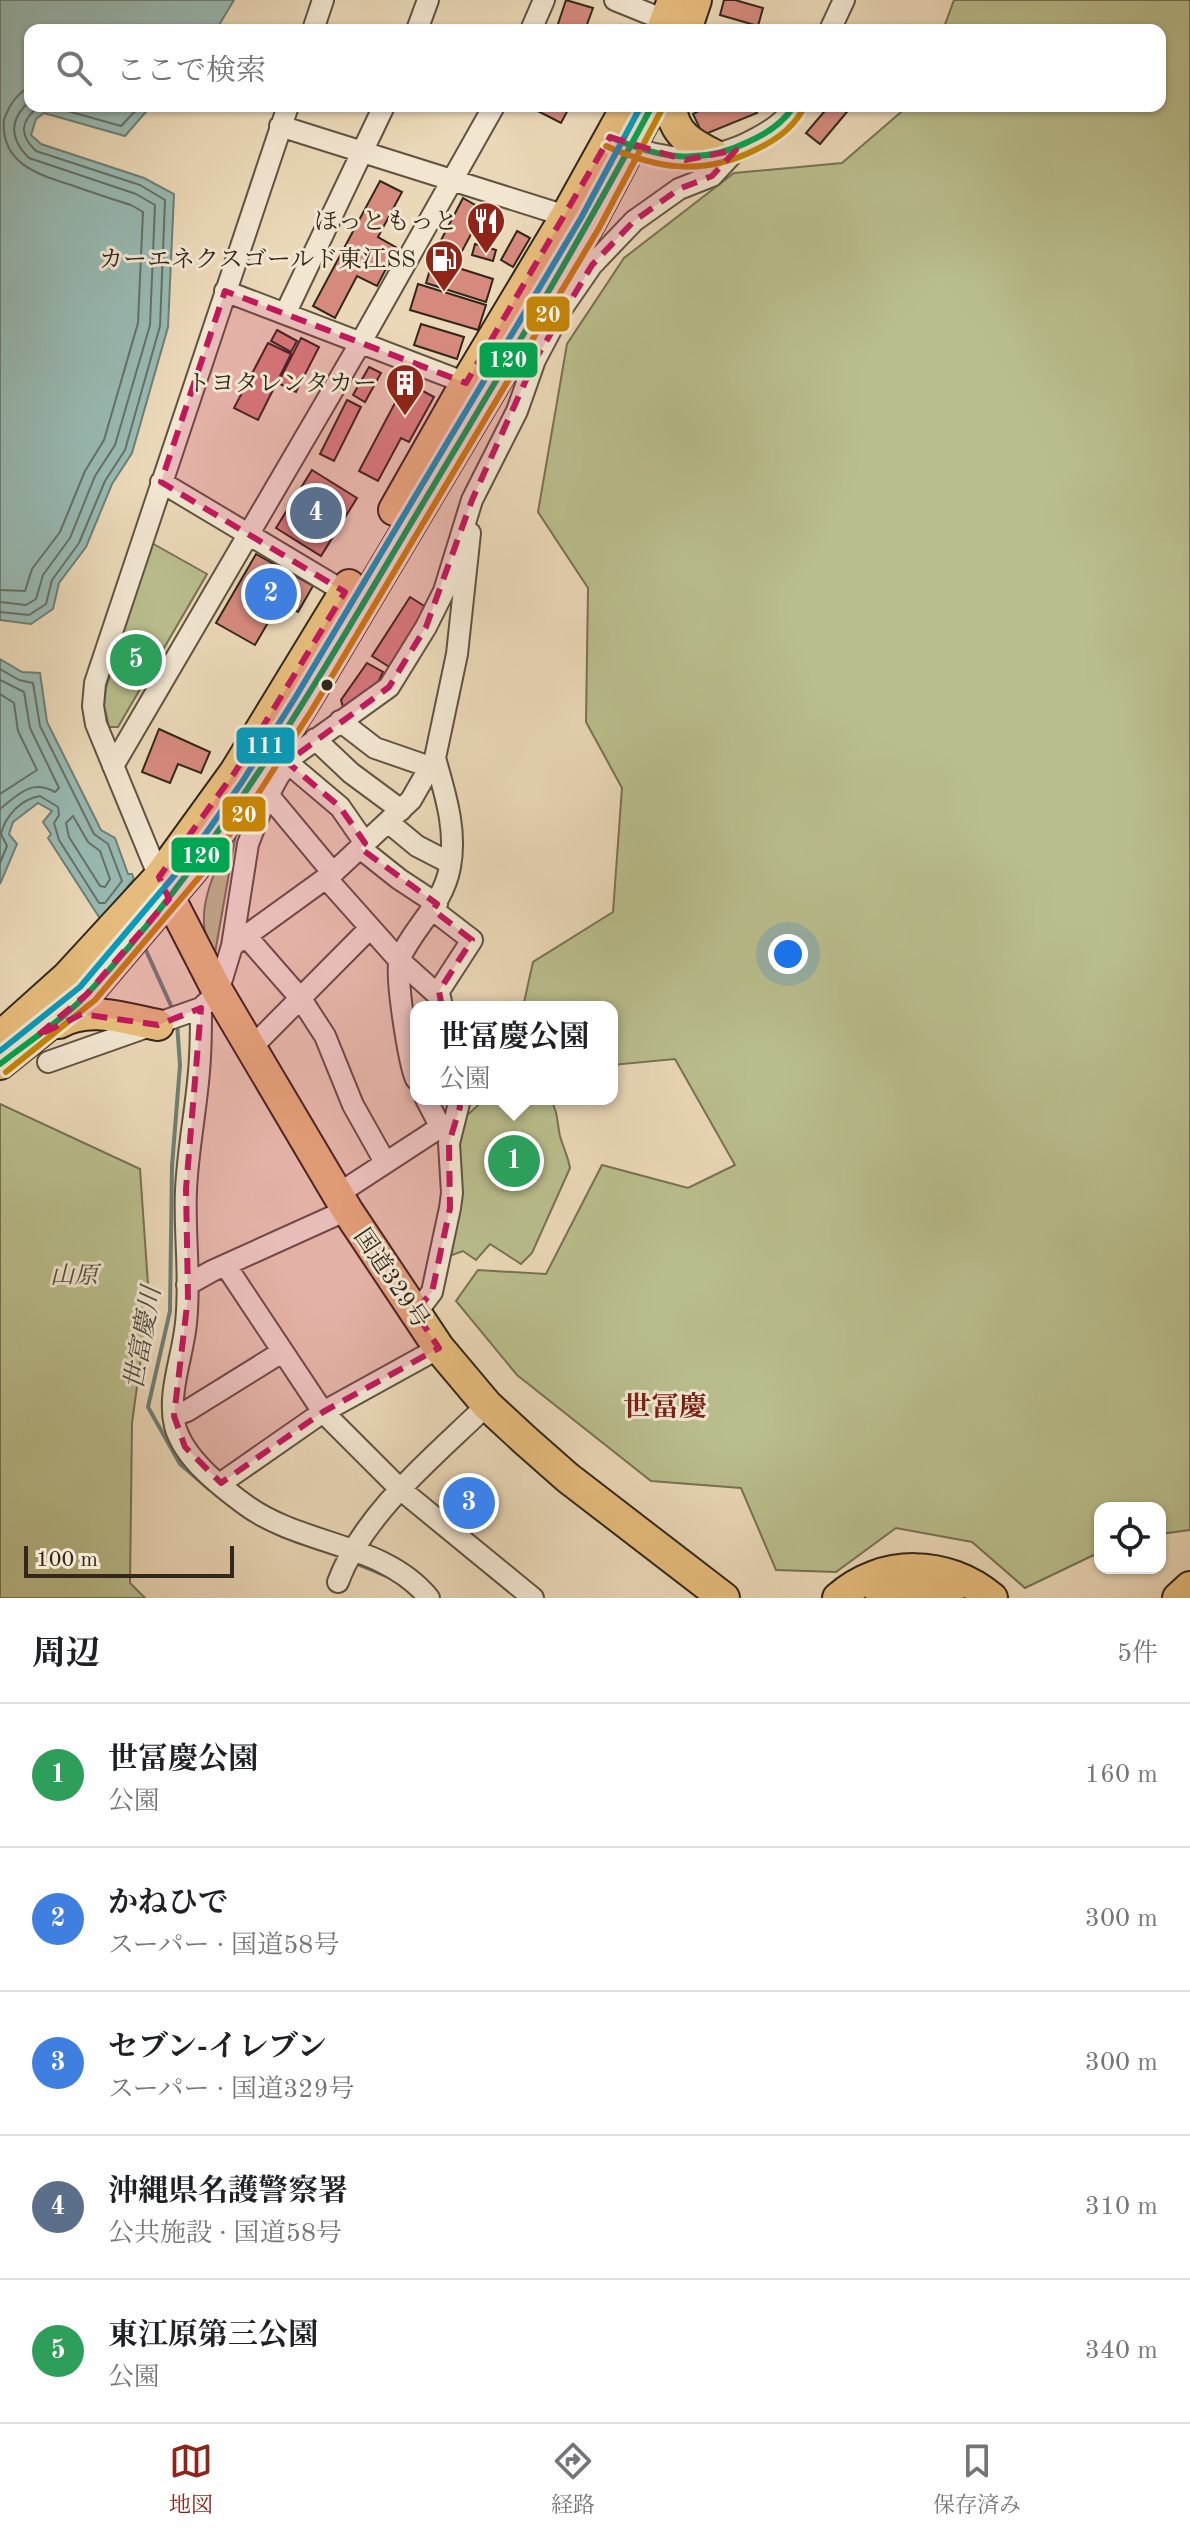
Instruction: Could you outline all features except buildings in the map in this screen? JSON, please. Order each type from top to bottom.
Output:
[{"type":"highway","points":[[0,1064],[42,1049],[87,994],[115,944],[250,788],[304,703],[582,236],[620,142],[626,112]]},
{"type":"highway","points":[[155,899],[345,592],[566,216],[620,142],[647,112]]},
{"type":"highway","points":[[672,112],[682,136],[725,153]]},
{"type":"highway","name":"国道329号","points":[[155,899],[209,1000],[251,1048],[343,1202],[439,1348],[487,1405],[568,1478],[706,1592]]},
{"type":"highway","points":[[0,1037],[67,977],[115,944]]},
{"type":"highway","points":[[42,1049],[66,1019],[82,1014],[107,1014],[158,1025]]},
{"type":"highway","points":[[838,1598],[868,1577],[904,1569],[950,1573],[992,1598]]},
{"type":"highway","points":[[1178,1598],[1190,1587]]},
{"type":"highway","points":[[881,1598],[898,1592],[926,1589],[958,1598]]},
{"type":"street","points":[[315,24],[323,0]]},
{"type":"street","points":[[419,24],[428,0]]},
{"type":"street","points":[[534,24],[544,0]]},
{"type":"street","points":[[615,0],[680,19]]},
{"type":"street","points":[[833,24],[844,0]]},
{"type":"street","points":[[155,899],[113,766],[96,724],[93,706],[95,683],[286,112]]},
{"type":"street","points":[[286,312],[381,112]]},
{"type":"street","points":[[113,766],[361,342],[491,112]]},
{"type":"street","points":[[620,142],[658,156],[685,160],[725,153],[774,129],[790,112]]},
{"type":"street","points":[[280,126],[566,216]]},
{"type":"street","points":[[429,1598],[402,1572],[352,1550],[269,1521],[221,1483],[185,1447],[175,1427],[177,1371],[186,1326],[186,1189],[209,1000],[238,940],[248,844],[263,805],[288,763],[315,739],[389,687],[431,618],[444,591],[472,500],[517,411],[535,360],[563,307],[592,265],[634,221],[679,189],[712,176],[725,153]]},
{"type":"street","points":[[225,291],[466,383]]},
{"type":"street","points":[[161,482],[345,592]]},
{"type":"street","points":[[238,940],[330,875],[395,816],[411,800],[432,763],[457,654],[471,539],[467,517]]},
{"type":"street","points":[[431,618],[460,626]]},
{"type":"street","points":[[340,721],[375,748],[432,763]]},
{"type":"street","points":[[315,739],[395,816],[417,846],[450,863]]},
{"type":"street","points":[[269,796],[370,928],[399,960],[410,980],[440,1001],[472,940],[362,845],[340,807],[288,763]]},
{"type":"street","points":[[399,960],[435,907],[450,863],[452,822],[432,763]]},
{"type":"street","points":[[251,1048],[370,928]]},
{"type":"street","points":[[238,940],[301,999],[325,1036],[353,1105],[385,1162]]},
{"type":"street","points":[[410,980],[403,1012],[410,1048]]},
{"type":"street","points":[[158,1025],[209,1000]]},
{"type":"street","points":[[187,1285],[343,1202],[385,1162],[436,1130],[439,1124],[429,1105]]},
{"type":"street","points":[[416,1313],[432,1292],[450,1208],[449,1143],[458,1105]]},
{"type":"street","points":[[226,1266],[323,1412],[400,1489],[533,1598]]},
{"type":"street","points":[[221,1483],[323,1412],[439,1348]]},
{"type":"street","points":[[174,1416],[282,1352]]},
{"type":"street","points":[[338,1582],[352,1550],[400,1489],[487,1405]]},
{"type":"highlighted area","points":[[610,137],[685,160],[736,150],[712,176],[679,189],[634,221],[592,265],[535,360],[472,500],[426,627],[389,687],[287,762],[340,807],[365,843],[360,848],[437,904],[433,910],[472,940],[439,991],[460,1107],[449,1143],[450,1208],[432,1292],[415,1312],[439,1348],[323,1412],[221,1483],[185,1447],[174,1416],[188,1297],[186,1189],[201,1008],[158,1025],[82,1014],[37,1036],[87,994],[169,899],[159,877],[235,772],[345,592],[161,482],[225,291],[466,383]]},
{"type":"green space","points":[[954,0],[1190,0],[1190,1530],[1166,1533],[1166,1502],[1094,1502],[1094,1555],[1025,1588],[972,1542],[896,1528],[836,1572],[776,1570],[741,1488],[651,1481],[517,1375],[456,1301],[478,1270],[546,1274],[602,1165],[688,1188],[735,1165],[675,1059],[618,1064],[618,1001],[524,1001],[533,962],[613,912],[622,788],[586,722],[588,588],[538,512],[567,344],[624,258],[734,173],[842,163],[901,112],[1166,112],[1166,24],[945,24]]},
{"type":"green space","points":[[150,542],[207,574],[118,727],[109,727],[104,705],[106,688]]},
{"type":"green space","points":[[237,828],[215,953],[212,954],[206,938],[205,905],[214,873]]},
{"type":"green space","name":"山原","points":[[0,1104],[140,1169],[149,1299],[132,1423],[130,1583],[145,1598],[0,1598]]},
{"type":"green space","points":[[478,1105],[554,1105],[570,1168],[532,1253],[521,1264],[490,1244],[476,1260],[463,1251],[441,1259],[464,1118]]},
{"type":"water","points":[[0,0],[234,0],[220,24],[24,24],[24,112],[146,112],[125,136],[44,113],[36,119],[31,135],[41,144],[144,178],[174,194],[168,327],[132,453],[112,484],[86,547],[59,583],[53,609],[31,624],[0,620]]},
{"type":"water","points":[[0,659],[22,672],[40,673],[47,722],[101,830],[115,838],[128,874],[132,874],[134,879],[101,920],[48,838],[51,834],[43,822],[52,811],[38,803],[13,822],[9,834],[17,844],[0,884]]},
{"type":"waterway","name":"世富慶川","points":[[144,946],[173,1010]]},
{"type":"waterway","name":"世富慶川","points":[[177,1023],[180,1065],[172,1166],[170,1311],[148,1407],[180,1464],[209,1489]]},
{"type":"waterway","name":"世富慶川","points":[[355,1563],[391,1578]]},
{"type":"transit line","name":"111","points":[[0,1051],[80,987],[185,863],[242,782],[581,218],[638,112]]},
{"type":"transit line","name":"120","points":[[0,1064],[58,1021],[89,992],[136,938],[222,826],[374,586],[564,265],[649,112]]},
{"type":"transit line","name":"20","points":[[6,1072],[95,1000],[201,875],[258,794],[313,708],[599,228],[660,112]]},
{"type":"transit line","name":"120","points":[[610,137],[662,154],[714,154],[763,135],[790,112]]},
{"type":"transit line","name":"20","points":[[606,146],[662,164],[717,164],[769,143],[801,112]]},
{"type":"place","name":"ほっともっと","points":[[486,255]]},
{"type":"place","name":"カーエネクスゴールド東江SS","points":[[444,293]]},
{"type":"place","name":"トヨタレンタカー","points":[[405,417]]},
{"type":"place","name":"沖縄県名護警察署","points":[[316,513]]},
{"type":"place","name":"かねひで","points":[[271,594]]},
{"type":"place","name":"東江原第三公園","points":[[136,660]]},
{"type":"place","name":"世冨慶公園","points":[[514,1161]]},
{"type":"place","name":"セブン-イレブン","points":[[469,1503]]},
{"type":"district","name":"世冨慶","points":[[665,1406]]}]
